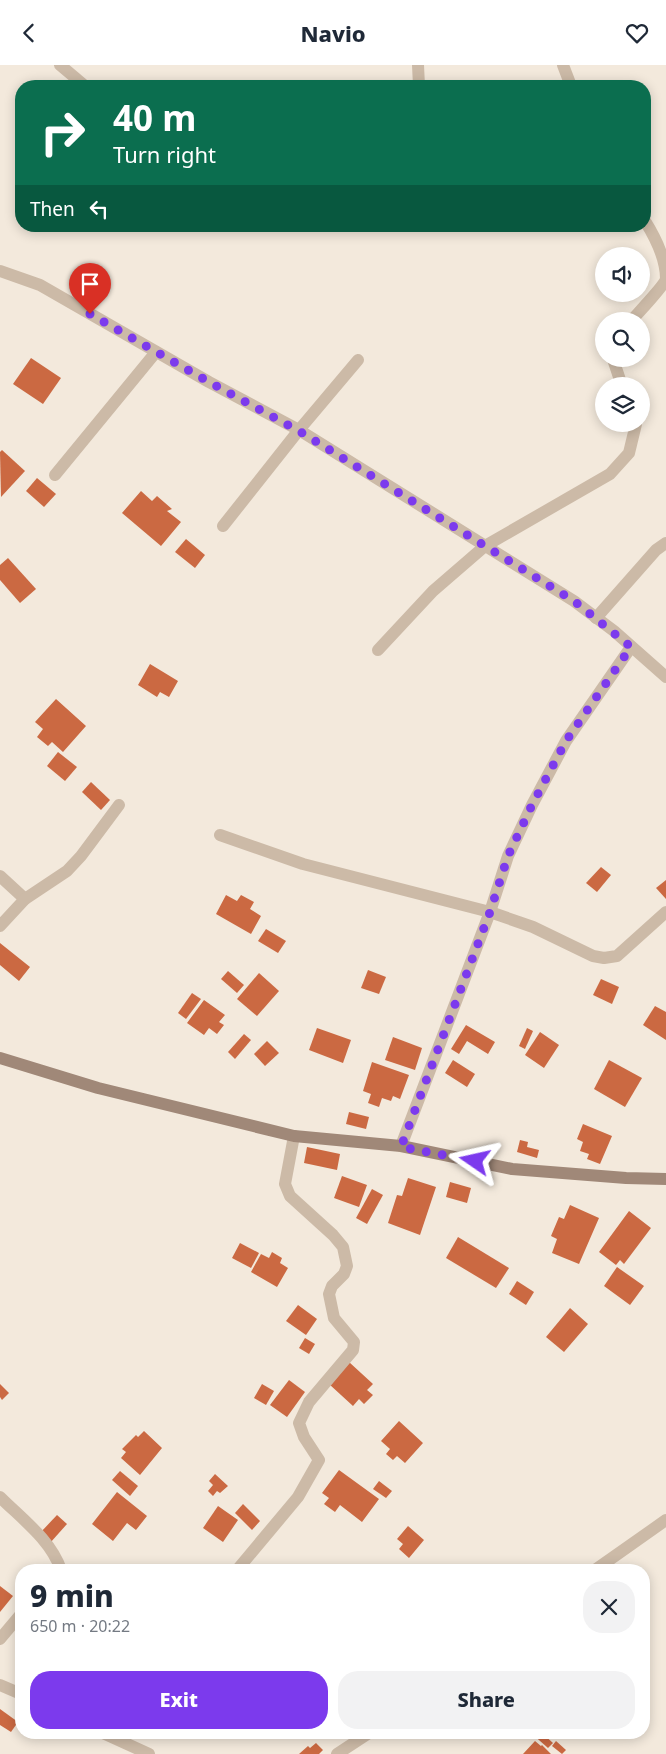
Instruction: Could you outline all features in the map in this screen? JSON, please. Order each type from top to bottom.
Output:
[{"type":"main road","points":[[0,1058],[98,1088],[294,1136],[401,1147],[512,1169],[626,1178],[666,1179]]},
{"type":"street","points":[[60,65],[77,80]]},
{"type":"street","points":[[418,65],[419,80]]},
{"type":"street","points":[[564,65],[569,80]]},
{"type":"street","points":[[639,312],[666,280],[666,261],[651,231]]},
{"type":"street","points":[[0,271],[40,285],[299,431],[574,601],[596,617],[666,677]]},
{"type":"street","points":[[54,475],[156,352]]},
{"type":"street","points":[[224,525],[358,360]]},
{"type":"street","points":[[378,650],[433,591],[484,546],[610,474],[629,453],[634,432]]},
{"type":"street","points":[[596,617],[656,550],[666,543]]},
{"type":"street","points":[[401,1147],[490,912],[508,856],[532,805],[566,741],[631,647]]},
{"type":"street","points":[[0,926],[25,899],[66,871],[81,856],[119,805]]},
{"type":"street","points":[[220,835],[303,864],[490,912],[532,927],[593,956],[604,958],[616,956],[666,912]]},
{"type":"street","points":[[0,877],[25,899]]},
{"type":"street","points":[[242,1564],[298,1497],[319,1460],[304,1437],[299,1423],[309,1402],[352,1350],[354,1342],[334,1318],[329,1294],[332,1286],[344,1275],[347,1266],[343,1247],[290,1196],[285,1184],[294,1136]]},
{"type":"street","points":[[0,1497],[45,1542],[59,1564]]},
{"type":"street","points":[[604,1564],[666,1520]]},
{"type":"street","points":[[0,1639],[15,1621]]},
{"type":"street","points":[[0,1685],[15,1692]]},
{"type":"street","points":[[116,1739],[149,1754]]},
{"type":"street","points":[[338,1754],[360,1739]]},
{"type":"building","points":[[31,358],[61,378],[43,404],[13,384]]},
{"type":"building","points":[[2,450],[25,471],[1,497],[0,452]]},
{"type":"building","points":[[37,478],[56,494],[44,507],[26,491]]},
{"type":"building","points":[[141,491],[152,501],[157,496],[172,509],[167,511],[181,522],[161,546],[122,513]]},
{"type":"building","points":[[186,539],[205,555],[195,568],[175,552]]},
{"type":"building","points":[[8,558],[36,589],[20,603],[0,580],[0,565]]},
{"type":"building","points":[[150,664],[178,681],[169,697],[160,692],[157,697],[138,685]]},
{"type":"building","points":[[56,699],[86,726],[63,752],[52,742],[48,746],[37,737],[43,729],[35,722]]},
{"type":"building","points":[[58,752],[77,767],[65,781],[47,766]]},
{"type":"building","points":[[91,782],[110,800],[101,810],[82,792]]},
{"type":"building","points":[[601,867],[611,875],[597,892],[586,883]]},
{"type":"building","points":[[666,880],[666,899],[656,888]]},
{"type":"building","points":[[226,895],[237,901],[241,895],[254,902],[250,909],[261,916],[251,934],[216,914]]},
{"type":"building","points":[[266,929],[286,941],[278,953],[258,941]]},
{"type":"building","points":[[0,943],[30,967],[19,981],[0,965]]},
{"type":"building","points":[[368,970],[386,977],[379,994],[361,988]]},
{"type":"building","points":[[228,971],[244,985],[237,993],[221,979]]},
{"type":"building","points":[[259,973],[279,991],[257,1016],[237,999]]},
{"type":"building","points":[[601,979],[619,987],[612,1004],[593,995]]},
{"type":"building","points":[[192,993],[201,999],[186,1019],[178,1013]]},
{"type":"building","points":[[204,1000],[225,1015],[219,1022],[224,1025],[217,1034],[209,1028],[204,1035],[187,1023]]},
{"type":"building","points":[[655,1006],[666,1012],[666,1040],[643,1025]]},
{"type":"building","points":[[466,1025],[495,1042],[488,1054],[467,1041],[459,1054],[451,1049]]},
{"type":"building","points":[[317,1028],[351,1040],[343,1063],[309,1050]]},
{"type":"building","points":[[527,1028],[533,1031],[525,1049],[519,1046]]},
{"type":"building","points":[[540,1032],[559,1045],[544,1068],[525,1055]]},
{"type":"building","points":[[244,1034],[251,1040],[235,1059],[228,1052]]},
{"type":"building","points":[[393,1037],[422,1048],[415,1070],[385,1060]]},
{"type":"building","points":[[267,1041],[279,1053],[265,1066],[254,1054]]},
{"type":"building","points":[[453,1060],[475,1074],[467,1087],[445,1073]]},
{"type":"building","points":[[609,1060],[642,1078],[625,1107],[594,1089]]},
{"type":"building","points":[[372,1062],[409,1075],[400,1099],[393,1096],[391,1101],[382,1098],[379,1107],[368,1103],[371,1094],[363,1091]]},
{"type":"building","points":[[349,1112],[369,1117],[366,1129],[346,1124]]},
{"type":"building","points":[[583,1124],[612,1136],[600,1164],[587,1159],[589,1154],[580,1151],[583,1142],[577,1139]]},
{"type":"building","points":[[520,1140],[528,1142],[527,1147],[539,1150],[537,1158],[517,1152]]},
{"type":"building","points":[[307,1147],[340,1154],[337,1170],[304,1163]]},
{"type":"building","points":[[342,1176],[367,1185],[359,1207],[334,1198]]},
{"type":"building","points":[[408,1178],[436,1187],[420,1235],[388,1223],[397,1195],[402,1196]]},
{"type":"building","points":[[450,1182],[471,1188],[467,1203],[446,1197]]},
{"type":"building","points":[[372,1189],[383,1195],[367,1224],[356,1218]]},
{"type":"building","points":[[570,1205],[599,1218],[579,1264],[552,1253],[557,1239],[551,1236],[559,1217],[564,1219]]},
{"type":"building","points":[[629,1211],[651,1228],[624,1264],[620,1260],[616,1265],[599,1252]]},
{"type":"building","points":[[458,1237],[509,1268],[496,1288],[446,1258]]},
{"type":"building","points":[[240,1243],[259,1253],[251,1268],[232,1258]]},
{"type":"building","points":[[272,1252],[282,1258],[280,1263],[288,1268],[277,1287],[251,1272],[261,1254],[269,1258]]},
{"type":"building","points":[[617,1267],[644,1286],[630,1305],[604,1286]]},
{"type":"building","points":[[517,1281],[534,1292],[526,1305],[509,1294]]},
{"type":"building","points":[[298,1305],[317,1319],[306,1335],[286,1321]]},
{"type":"building","points":[[570,1308],[588,1324],[564,1352],[546,1337]]},
{"type":"building","points":[[305,1338],[315,1344],[309,1354],[299,1348]]},
{"type":"building","points":[[349,1362],[373,1384],[367,1390],[373,1395],[364,1404],[359,1399],[353,1406],[329,1384]]},
{"type":"building","points":[[289,1380],[305,1392],[287,1417],[270,1405]]},
{"type":"building","points":[[0,1384],[9,1393],[2,1400],[0,1397]]},
{"type":"building","points":[[262,1384],[274,1391],[266,1405],[254,1398]]},
{"type":"building","points":[[399,1421],[423,1443],[405,1463],[397,1456],[393,1460],[386,1454],[390,1449],[381,1441]]},
{"type":"building","points":[[144,1431],[162,1448],[140,1475],[121,1458],[126,1452],[122,1449],[136,1435],[138,1437]]},
{"type":"building","points":[[339,1470],[379,1499],[362,1522],[340,1505],[335,1512],[324,1504],[329,1498],[322,1493]]},
{"type":"building","points":[[120,1471],[138,1486],[130,1496],[112,1480]]},
{"type":"building","points":[[215,1474],[228,1486],[220,1493],[217,1491],[213,1496],[208,1491],[213,1485],[209,1481]]},
{"type":"building","points":[[379,1481],[392,1491],[386,1498],[373,1489]]},
{"type":"building","points":[[117,1492],[147,1516],[136,1530],[127,1523],[113,1541],[92,1524]]},
{"type":"building","points":[[243,1504],[260,1521],[252,1530],[235,1513]]},
{"type":"building","points":[[218,1506],[238,1520],[223,1542],[203,1528]]},
{"type":"building","points":[[57,1515],[67,1524],[50,1543],[40,1533]]},
{"type":"building","points":[[408,1526],[424,1540],[409,1558],[399,1549],[403,1544],[397,1539]]},
{"type":"building","points":[[0,1586],[13,1596],[0,1612]]},
{"type":"building","points":[[0,1709],[15,1720],[15,1726],[11,1732],[0,1725]]},
{"type":"building","points":[[538,1739],[549,1739],[553,1743],[548,1748]]},
{"type":"building","points":[[535,1741],[542,1745],[551,1754],[523,1754]]},
{"type":"building","points":[[556,1741],[566,1750],[562,1754],[552,1746]]},
{"type":"building","points":[[316,1743],[323,1750],[319,1754],[299,1754],[308,1746],[310,1748]]},
{"type":"route","points":[[90,314],[299,431],[574,601],[614,631],[631,647],[566,741],[532,805],[508,856],[490,912],[401,1147],[475,1161]]}]
